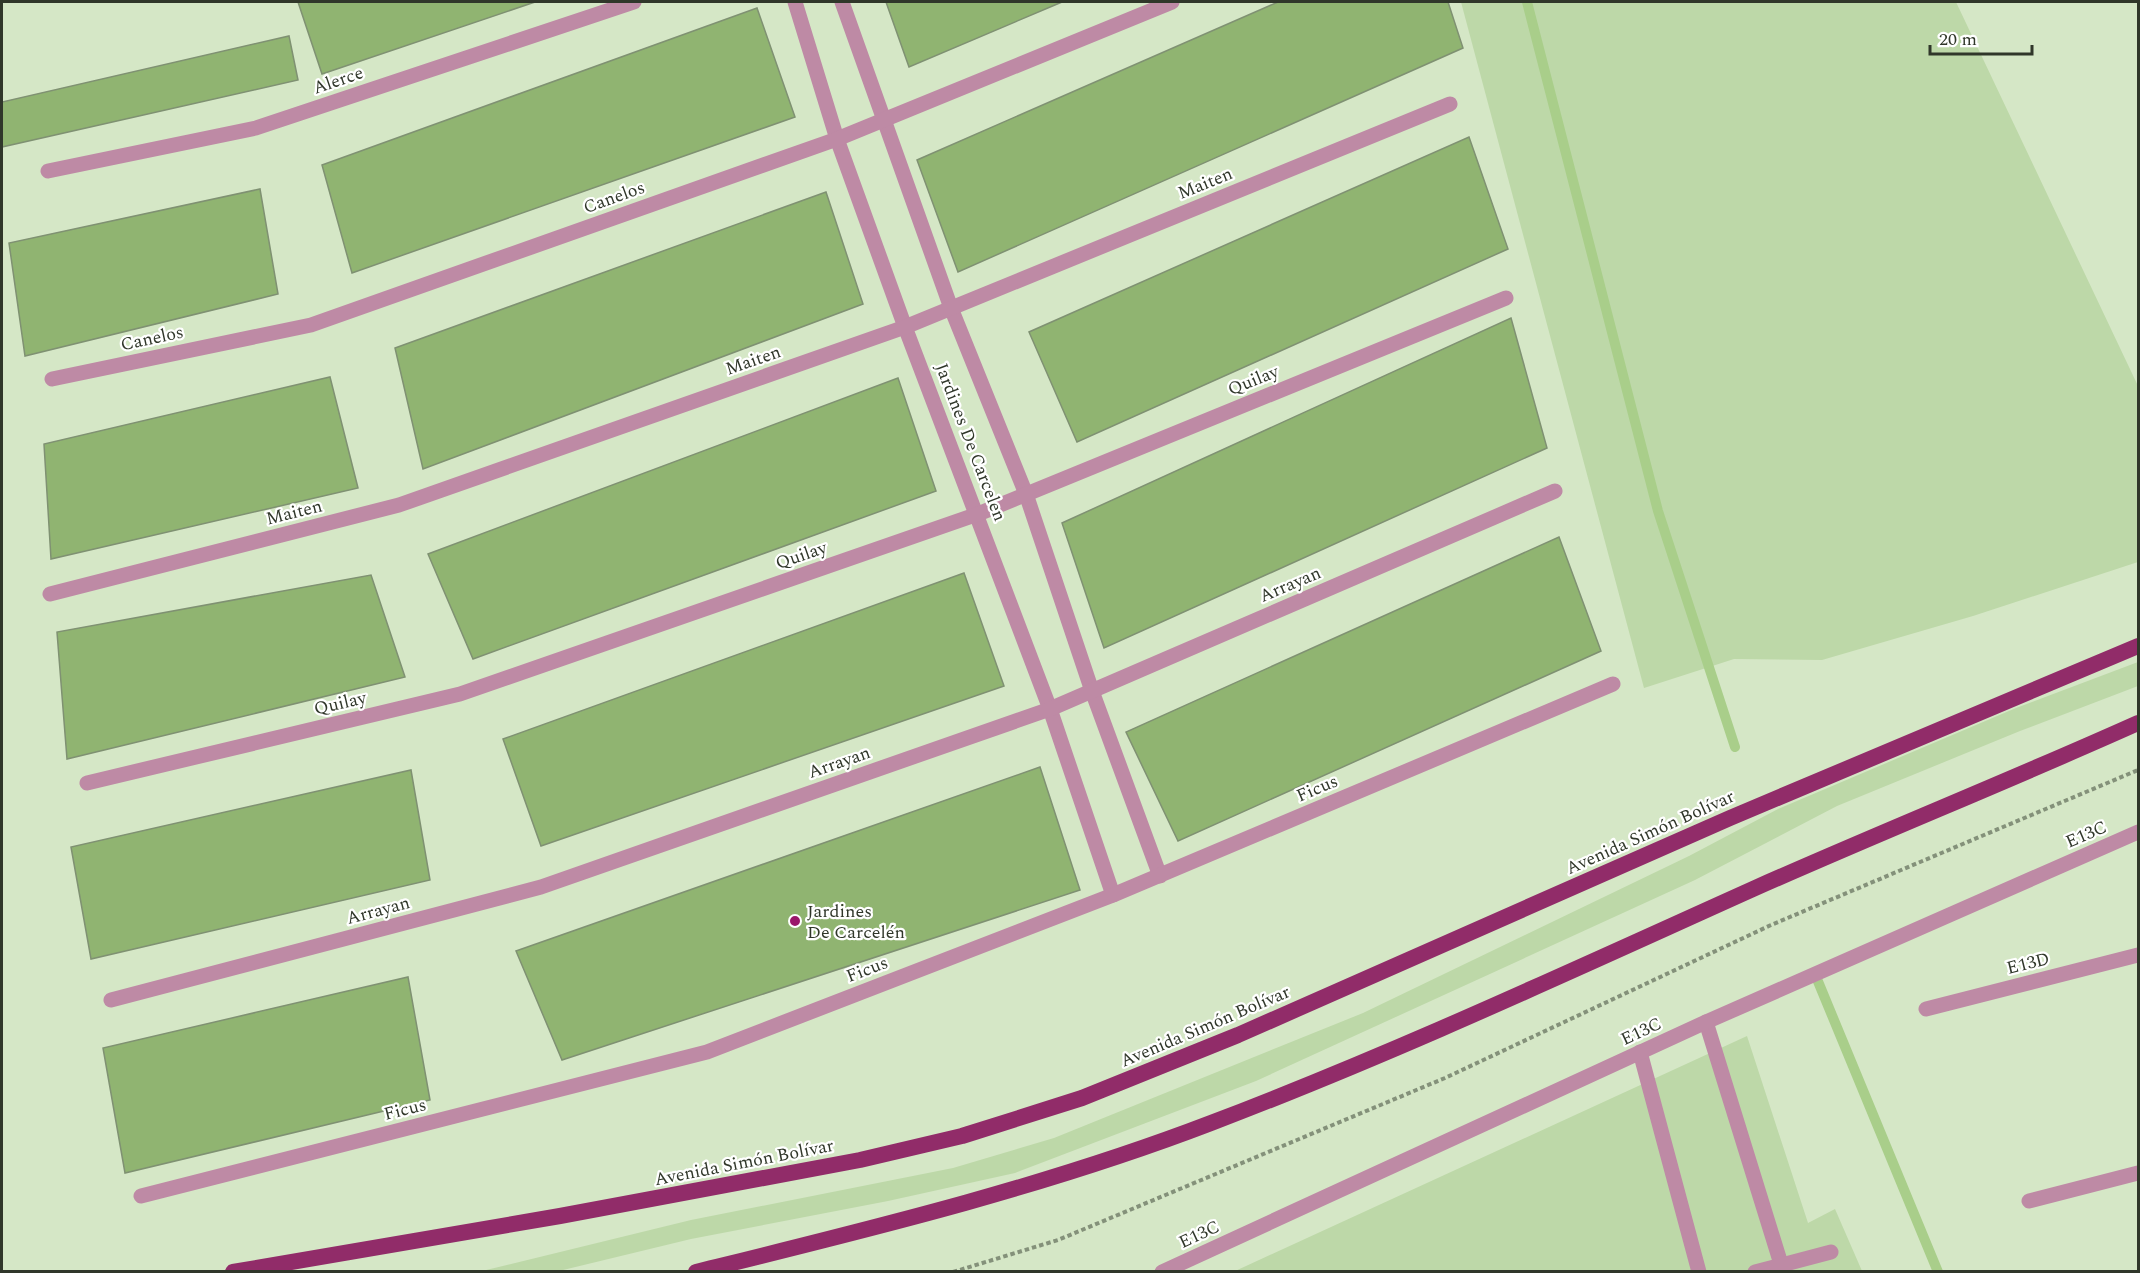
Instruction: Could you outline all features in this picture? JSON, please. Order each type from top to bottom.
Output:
[{"type":"highway","name":"Avenida Simón Bolívar","points":[[233,1272],[548,1218],[860,1160],[962,1136],[1082,1098],[1238,1035],[1730,818],[2139,646]]},
{"type":"highway","points":[[696,1272],[937,1212],[1060,1175],[1209,1124],[1460,1022],[1765,884],[2139,723]]},
{"type":"street","name":"Alerce","points":[[48,171],[256,128],[634,2]]},
{"type":"street","name":"Jardines De Carcelen","points":[[795,2],[837,139],[905,327],[978,514],[1050,709],[1113,895]]},
{"type":"street","name":"Jardines De Carcelen","points":[[842,2],[951,308],[1026,494],[1092,692],[1160,876]]},
{"type":"street","name":"Canelos","points":[[52,379],[311,325],[837,139],[1172,2]]},
{"type":"street","name":"Maiten","points":[[50,594],[399,505],[905,327],[1450,104]]},
{"type":"street","name":"Quilay","points":[[87,783],[459,694],[978,514],[1506,298]]},
{"type":"street","name":"Arrayan","points":[[111,1000],[541,887],[1050,709],[1556,491]]},
{"type":"street","name":"Ficus","points":[[141,1196],[707,1052],[1160,876],[1614,684]]},
{"type":"street","name":"E13C","points":[[1162,1272],[1706,1022],[2139,832]]},
{"type":"street","name":"E13D","points":[[1926,1009],[2139,955]]},
{"type":"street","points":[[1706,1022],[1781,1264]]},
{"type":"street","points":[[1640,1052],[1699,1272]]},
{"type":"street","points":[[2029,1201],[2139,1173]]},
{"type":"street","points":[[1755,1272],[1831,1252]]},
{"type":"path","points":[[953,1272],[1058,1240],[1445,1078],[1771,925],[2139,770]]},
{"type":"green space","points":[[1461,2],[1956,2],[2138,386],[2138,562],[1973,616],[1822,660],[1734,659],[1644,688]]},
{"type":"green space","points":[[2138,662],[2138,686],[2020,731],[1837,806],[1695,880],[1256,1081],[1015,1173],[888,1201],[691,1239],[559,1271],[482,1271],[691,1220],[953,1168],[1054,1138],[1363,1013],[1689,856],[1778,809],[2016,708]]},
{"type":"green space","points":[[1747,1036],[1808,1223],[1835,1209],[1862,1271],[1233,1272]]},
{"type":"building","points":[[298,2],[535,2],[322,74]]},
{"type":"building","points":[[886,2],[1062,2],[909,67]]},
{"type":"building","points":[[1278,2],[1448,2],[1463,48],[958,272],[917,160]]},
{"type":"building","points":[[757,8],[795,117],[352,273],[322,165]]},
{"type":"building","points":[[289,36],[298,80],[2,147],[2,102]]},
{"type":"building","points":[[1469,137],[1508,249],[1077,442],[1029,332]]},
{"type":"building","points":[[260,189],[278,294],[25,356],[9,243]]},
{"type":"building","points":[[826,192],[863,304],[423,469],[395,348]]},
{"type":"building","points":[[1511,318],[1547,448],[1104,648],[1062,523]]},
{"type":"building","points":[[330,377],[358,488],[51,559],[44,444]]},
{"type":"building","points":[[898,378],[936,491],[473,659],[428,554]]},
{"type":"building","points":[[1559,537],[1601,651],[1178,841],[1126,732]]},
{"type":"building","points":[[964,573],[1004,686],[541,846],[503,739]]},
{"type":"building","points":[[371,575],[405,677],[67,759],[57,632]]},
{"type":"building","name":"Jardines De Carcelén","points":[[1040,767],[1080,890],[562,1060],[516,951]]},
{"type":"building","points":[[411,770],[430,880],[91,959],[71,847]]},
{"type":"building","points":[[408,977],[430,1100],[125,1173],[103,1048]]},
{"type":"waterway","points":[[1527,2],[1658,511],[1735,747]]},
{"type":"waterway","points":[[1817,979],[1938,1272]]},
{"type":"place","name":"Jardines De Carcelén","points":[[795,921]]}]
